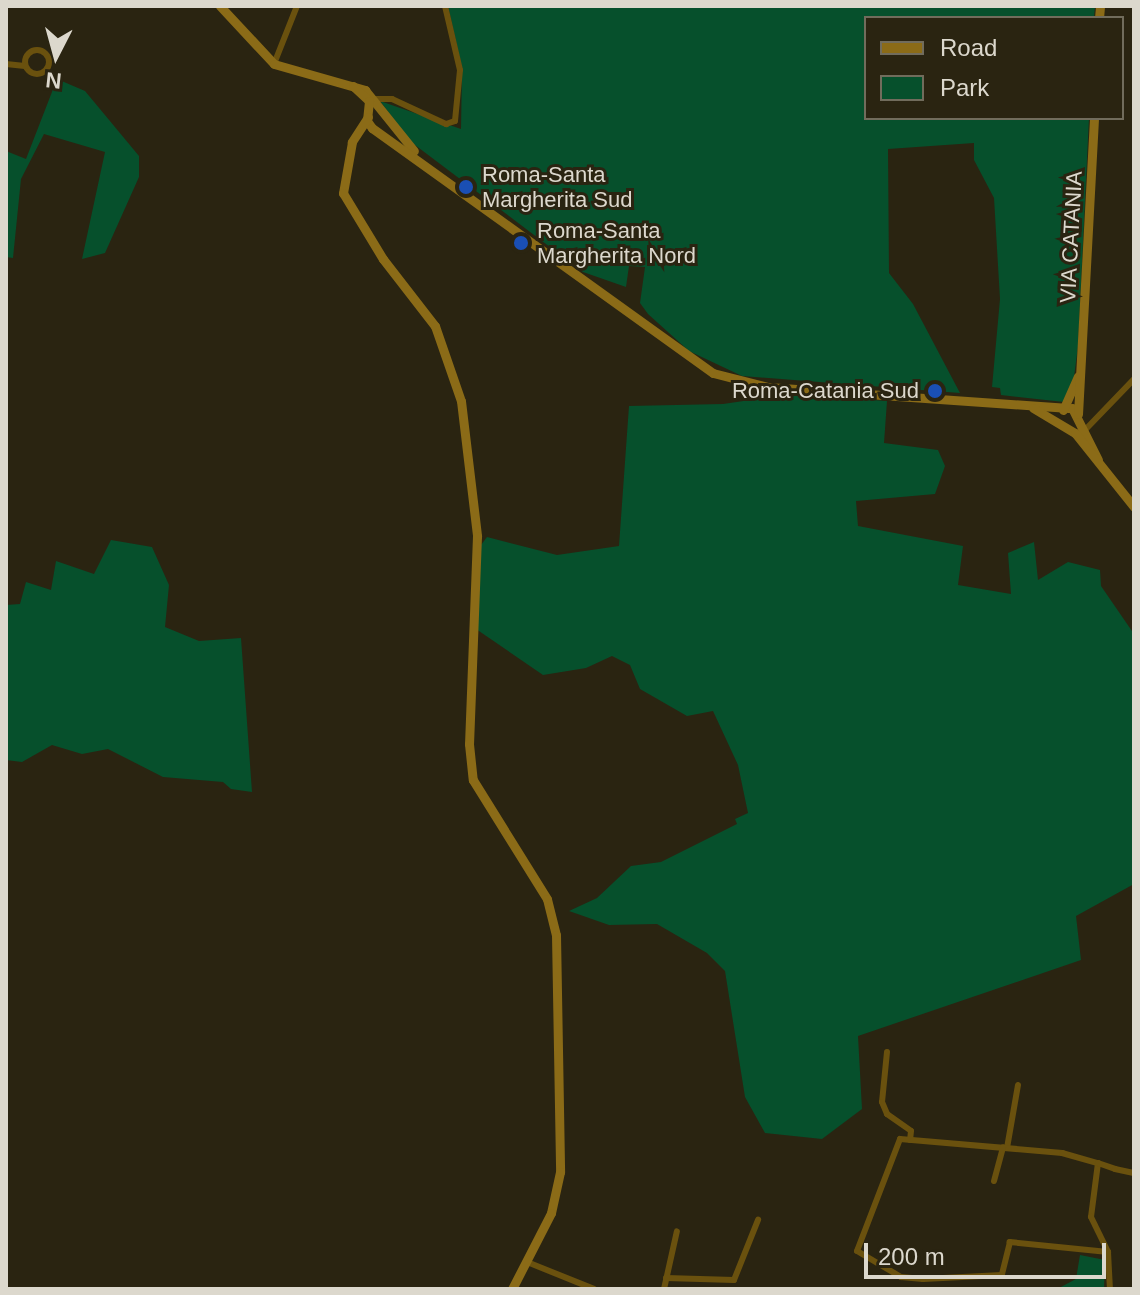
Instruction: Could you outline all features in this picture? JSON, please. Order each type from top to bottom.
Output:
[{"type":"main road","points":[[220,6],[274,64],[353,86],[376,99],[384,114],[428,165]]},
{"type":"main road","points":[[353,86],[366,96],[369,115],[376,130],[713,373],[768,387],[1006,402],[1069,414],[1085,430],[1098,460]]},
{"type":"main road","points":[[369,115],[384,114]]},
{"type":"main road","points":[[349,154],[358,139],[385,125],[384,114]]},
{"type":"main road","points":[[369,115],[349,154],[343,193],[357,218],[435,326],[459,392],[477,536],[469,744],[473,780],[547,899],[554,922],[560,1172],[551,1213],[512,1289]]},
{"type":"main road","name":"VIA CATANIA","points":[[1069,414],[1083,357],[1094,120]]},
{"type":"main road","points":[[1069,414],[1098,460],[1134,507]]},
{"type":"street","points":[[274,64],[297,6]]},
{"type":"street","points":[[376,99],[392,99],[446,124],[455,121],[460,70],[445,6]]},
{"type":"street","points":[[6,64],[25,66]]},
{"type":"street","points":[[1085,430],[1134,379]]},
{"type":"street","points":[[887,1052],[882,1102],[887,1114],[911,1131],[910,1140]]},
{"type":"street","points":[[994,1181],[1005,1148],[1018,1085]]},
{"type":"street","points":[[1108,1252],[1010,1242],[1002,1275],[912,1279],[890,1272],[857,1251],[857,1241],[900,1139],[1005,1148],[1098,1163],[1134,1173]]},
{"type":"street","points":[[1098,1163],[1091,1217],[1108,1252],[1110,1289]]},
{"type":"street","points":[[666,1278],[734,1280],[758,1220]]},
{"type":"street","points":[[664,1289],[677,1231]]},
{"type":"street","points":[[527,1262],[594,1289]]},
{"type":"green space","points":[[448,6],[1095,6],[1094,16],[864,16],[864,120],[1089,120],[1078,346],[1073,385],[1064,402],[1001,395],[1000,388],[992,387],[1000,299],[994,198],[974,160],[974,143],[888,149],[889,273],[913,304],[960,393],[742,376],[689,351],[648,314],[640,303],[645,267],[629,266],[626,287],[583,272],[411,142],[380,101],[461,129],[462,68]]},
{"type":"green space","points":[[57,79],[85,91],[139,156],[139,177],[105,253],[82,259],[105,152],[44,134],[21,179],[13,258],[6,257],[6,151],[26,159]]},
{"type":"green space","points":[[785,395],[887,401],[884,443],[938,450],[945,466],[935,494],[856,501],[858,526],[963,546],[958,585],[1011,594],[1008,553],[1034,542],[1038,580],[1068,562],[1100,570],[1101,586],[1134,634],[1134,884],[1076,916],[1081,960],[858,1036],[862,1109],[822,1139],[765,1133],[745,1097],[725,971],[707,953],[657,924],[609,925],[569,911],[597,898],[631,866],[661,862],[737,824],[735,819],[748,813],[738,765],[713,711],[687,716],[640,689],[630,665],[612,656],[586,668],[543,675],[476,629],[481,545],[487,537],[557,555],[619,546],[629,406],[723,404]]},
{"type":"green space","points":[[111,540],[152,547],[169,585],[165,627],[199,641],[241,638],[252,792],[231,789],[223,782],[163,777],[108,749],[82,754],[52,745],[22,762],[6,760],[6,605],[20,604],[26,582],[51,590],[56,561],[94,574]]},
{"type":"green space","points":[[1080,1255],[1105,1260],[1104,1289],[1057,1289],[1076,1279]]},
{"type":"place","name":"Roma-Santa Margherita Sud","points":[[466,187]]},
{"type":"place","name":"Roma-Santa Margherita Nord","points":[[521,243]]},
{"type":"place","name":"Roma-Catania Sud","points":[[935,391]]}]
